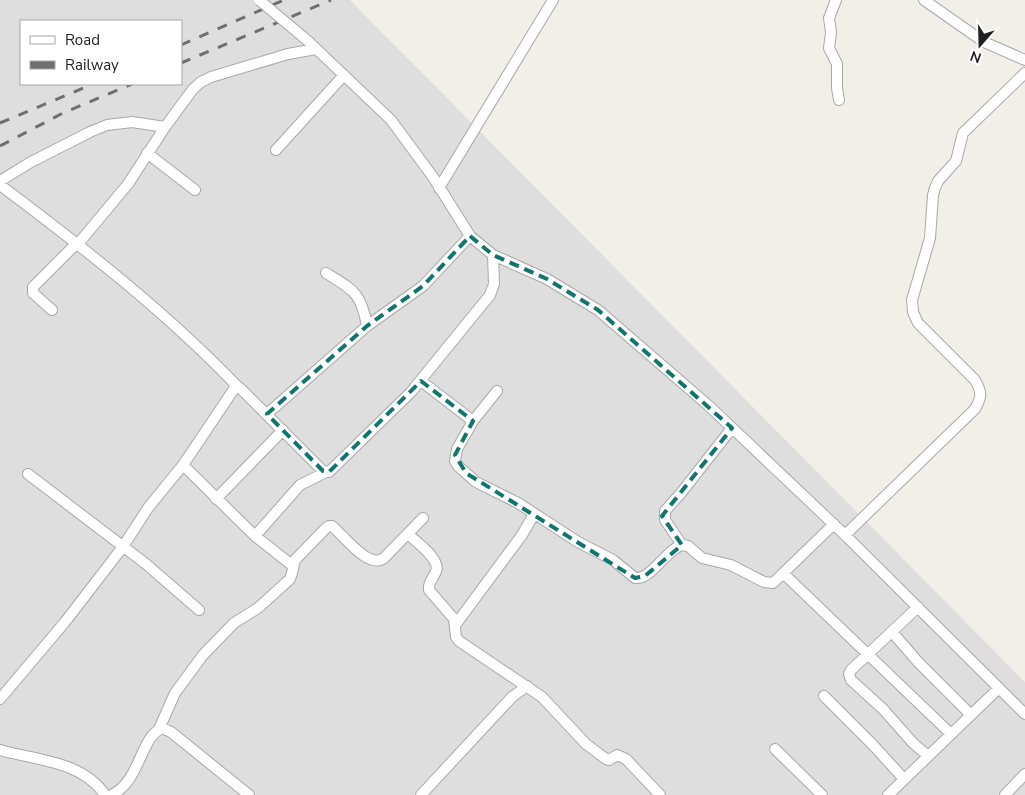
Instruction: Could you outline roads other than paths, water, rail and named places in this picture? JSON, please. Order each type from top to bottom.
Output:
[{"type":"street","points":[[259,0],[308,41],[391,120],[433,177],[470,236],[493,255],[547,279],[598,310],[732,428],[834,524],[1025,714]]},
{"type":"street","points":[[439,188],[553,0]]},
{"type":"street","points":[[836,0],[828,18],[831,34],[829,44],[837,64],[839,100]]},
{"type":"street","points":[[924,0],[984,42],[1025,60]]},
{"type":"street","points":[[52,310],[33,293],[34,285],[78,243],[128,184],[165,127],[193,89],[201,82],[223,73],[288,54],[316,49]]},
{"type":"street","points":[[845,535],[975,409],[980,401],[981,390],[975,380],[918,323],[913,312],[912,300],[930,238],[933,195],[938,182],[956,161],[960,139],[967,128],[989,109],[1025,72]]},
{"type":"street","points":[[276,150],[344,75]]},
{"type":"street","points":[[0,181],[31,162],[107,125],[132,122],[165,127]]},
{"type":"street","points":[[148,153],[195,190]]},
{"type":"street","points":[[0,185],[78,243],[181,331],[326,472]]},
{"type":"street","points":[[267,414],[367,326],[423,286],[470,236]]},
{"type":"street","points":[[255,536],[300,485],[329,472],[421,381],[492,292],[494,278],[493,255]]},
{"type":"street","points":[[326,273],[348,287],[359,298],[363,304],[367,326]]},
{"type":"street","points":[[421,381],[473,421]]},
{"type":"street","points":[[0,699],[65,622],[122,548],[148,508],[183,464],[234,389],[238,387]]},
{"type":"street","points":[[497,391],[473,421],[457,449],[455,461],[458,466],[476,482],[518,503],[578,542],[613,560],[638,578],[645,576],[674,548],[682,545],[688,546],[702,558],[731,565],[764,582],[773,583],[834,524]]},
{"type":"street","points":[[682,545],[665,520],[665,511],[732,428]]},
{"type":"street","points":[[216,499],[283,430]]},
{"type":"street","points":[[183,464],[255,536],[293,566]]},
{"type":"street","points":[[28,474],[163,579],[199,610]]},
{"type":"street","points":[[456,624],[522,536],[534,514]]},
{"type":"street","points":[[115,794],[128,782],[151,737],[160,729],[172,698],[194,666],[229,627],[258,608],[290,578],[296,558],[329,526],[334,528],[364,556],[375,562],[384,558],[423,518]]},
{"type":"street","points":[[408,534],[438,564],[438,569],[430,582],[429,590],[452,615],[456,624],[456,637],[459,641],[527,686],[555,710],[586,744],[606,759],[609,760],[616,755],[622,756],[660,795]]},
{"type":"street","points":[[784,574],[951,734]]},
{"type":"street","points":[[918,608],[851,670],[849,674],[851,680],[883,708],[913,743],[928,756]]},
{"type":"street","points":[[892,632],[918,662],[971,715]]},
{"type":"street","points":[[421,795],[512,697],[527,686]]},
{"type":"street","points":[[889,795],[999,688]]},
{"type":"street","points":[[824,696],[904,779]]},
{"type":"street","points":[[160,729],[172,732],[249,795]]},
{"type":"street","points":[[775,749],[822,795]]},
{"type":"street","points":[[0,750],[74,769],[88,778],[105,795]]},
{"type":"street","points":[[1005,795],[1025,774]]},
{"type":"railway","points":[[182,45],[284,0]]},
{"type":"railway","points":[[182,63],[331,0]]},
{"type":"railway","points":[[0,123],[91,85]]},
{"type":"railway","points":[[0,146],[63,113],[130,85]]}]
